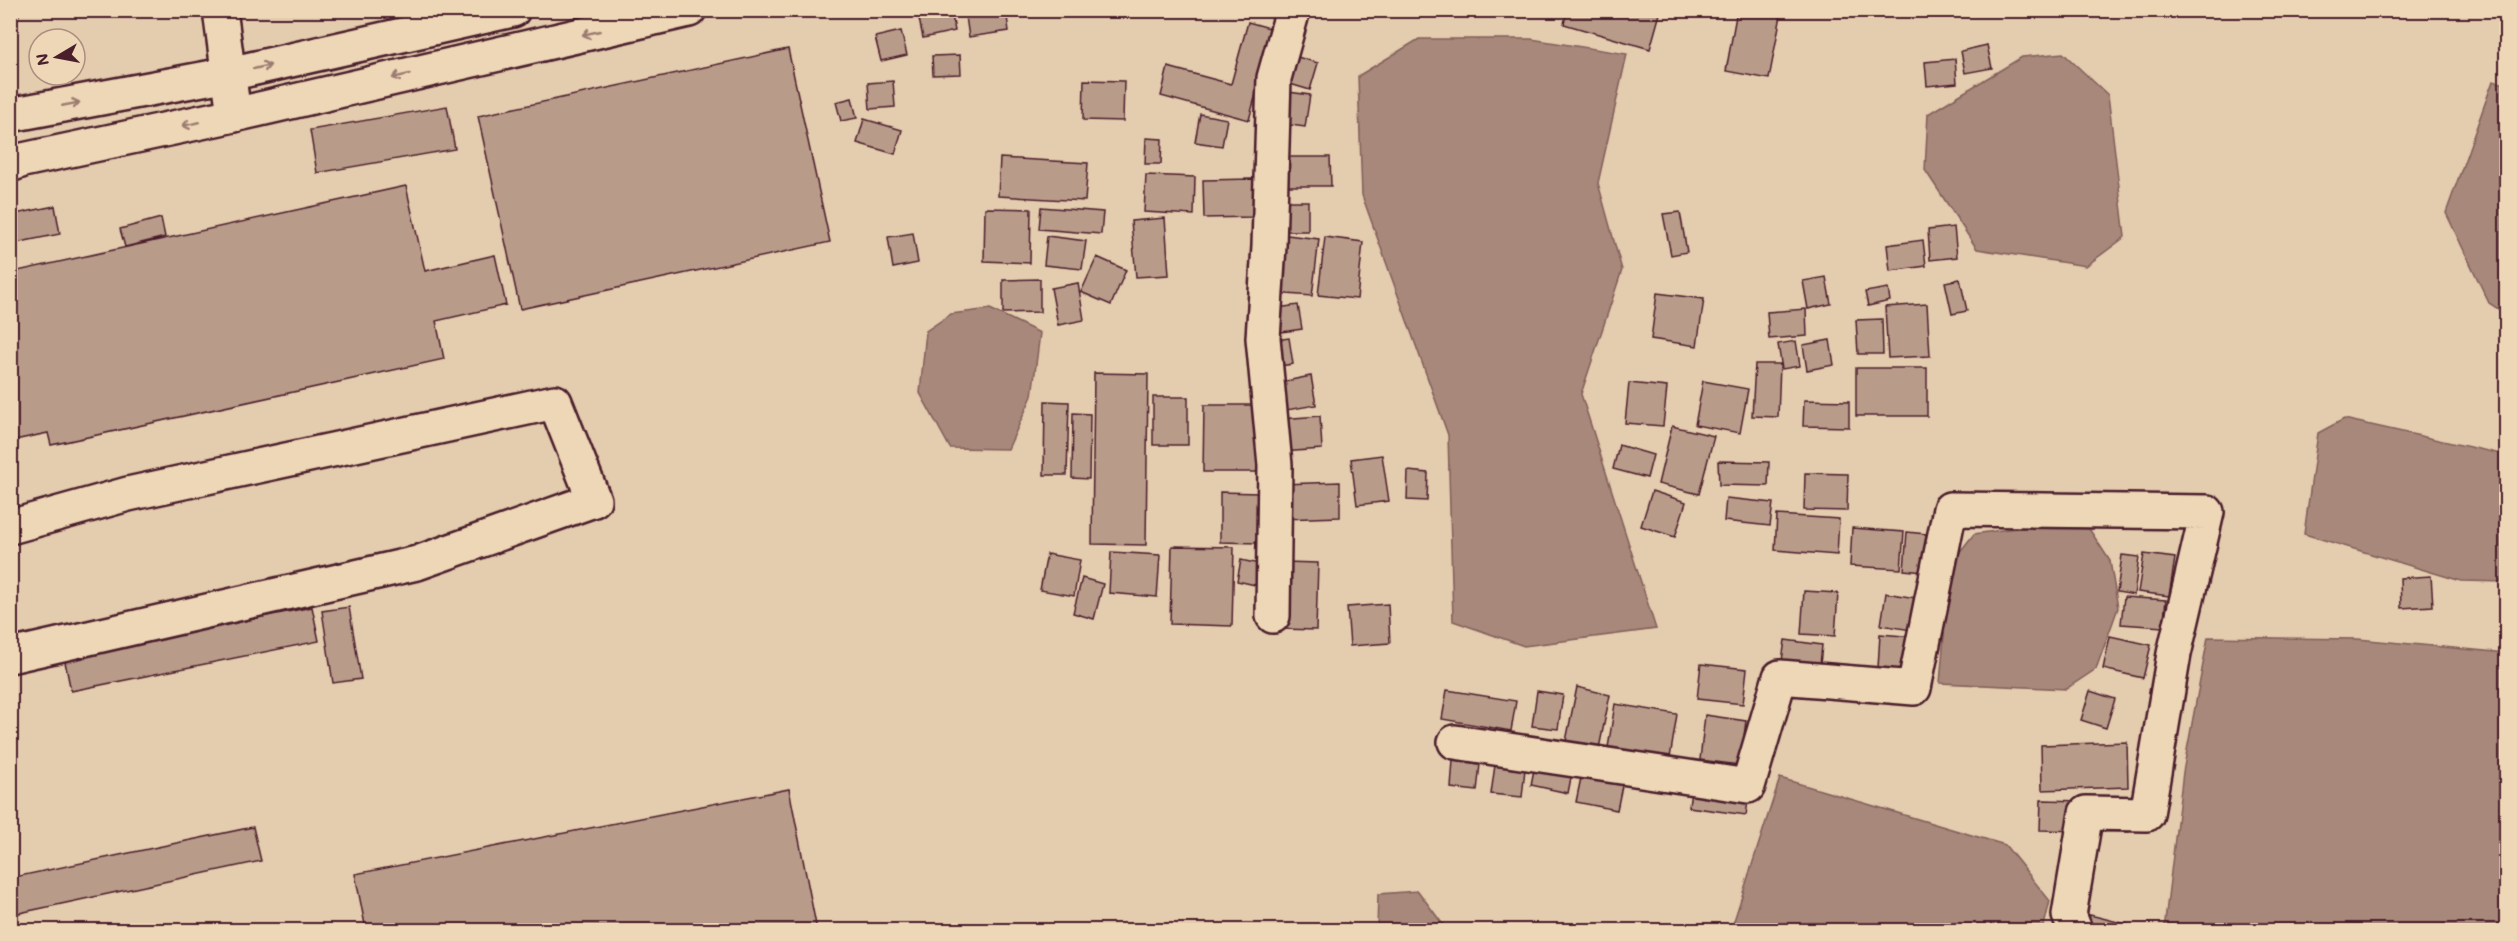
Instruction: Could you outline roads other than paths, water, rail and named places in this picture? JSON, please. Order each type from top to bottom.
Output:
[{"type":"street","points":[[220,10],[234,115]]},
{"type":"street","points":[[10,115],[229,74],[513,10]]},
{"type":"street","points":[[10,165],[23,160],[234,115],[689,10]]},
{"type":"street","points":[[1273,616],[1275,465],[1263,338],[1269,246],[1274,78],[1293,10]]},
{"type":"street","points":[[10,527],[128,494],[555,402],[594,500],[417,563],[10,656]]},
{"type":"street","points":[[1455,742],[1748,786],[1780,677],[1914,688],[1950,508],[2207,512],[2174,654],[2147,814],[2086,813],[2069,915],[2074,930]]}]
